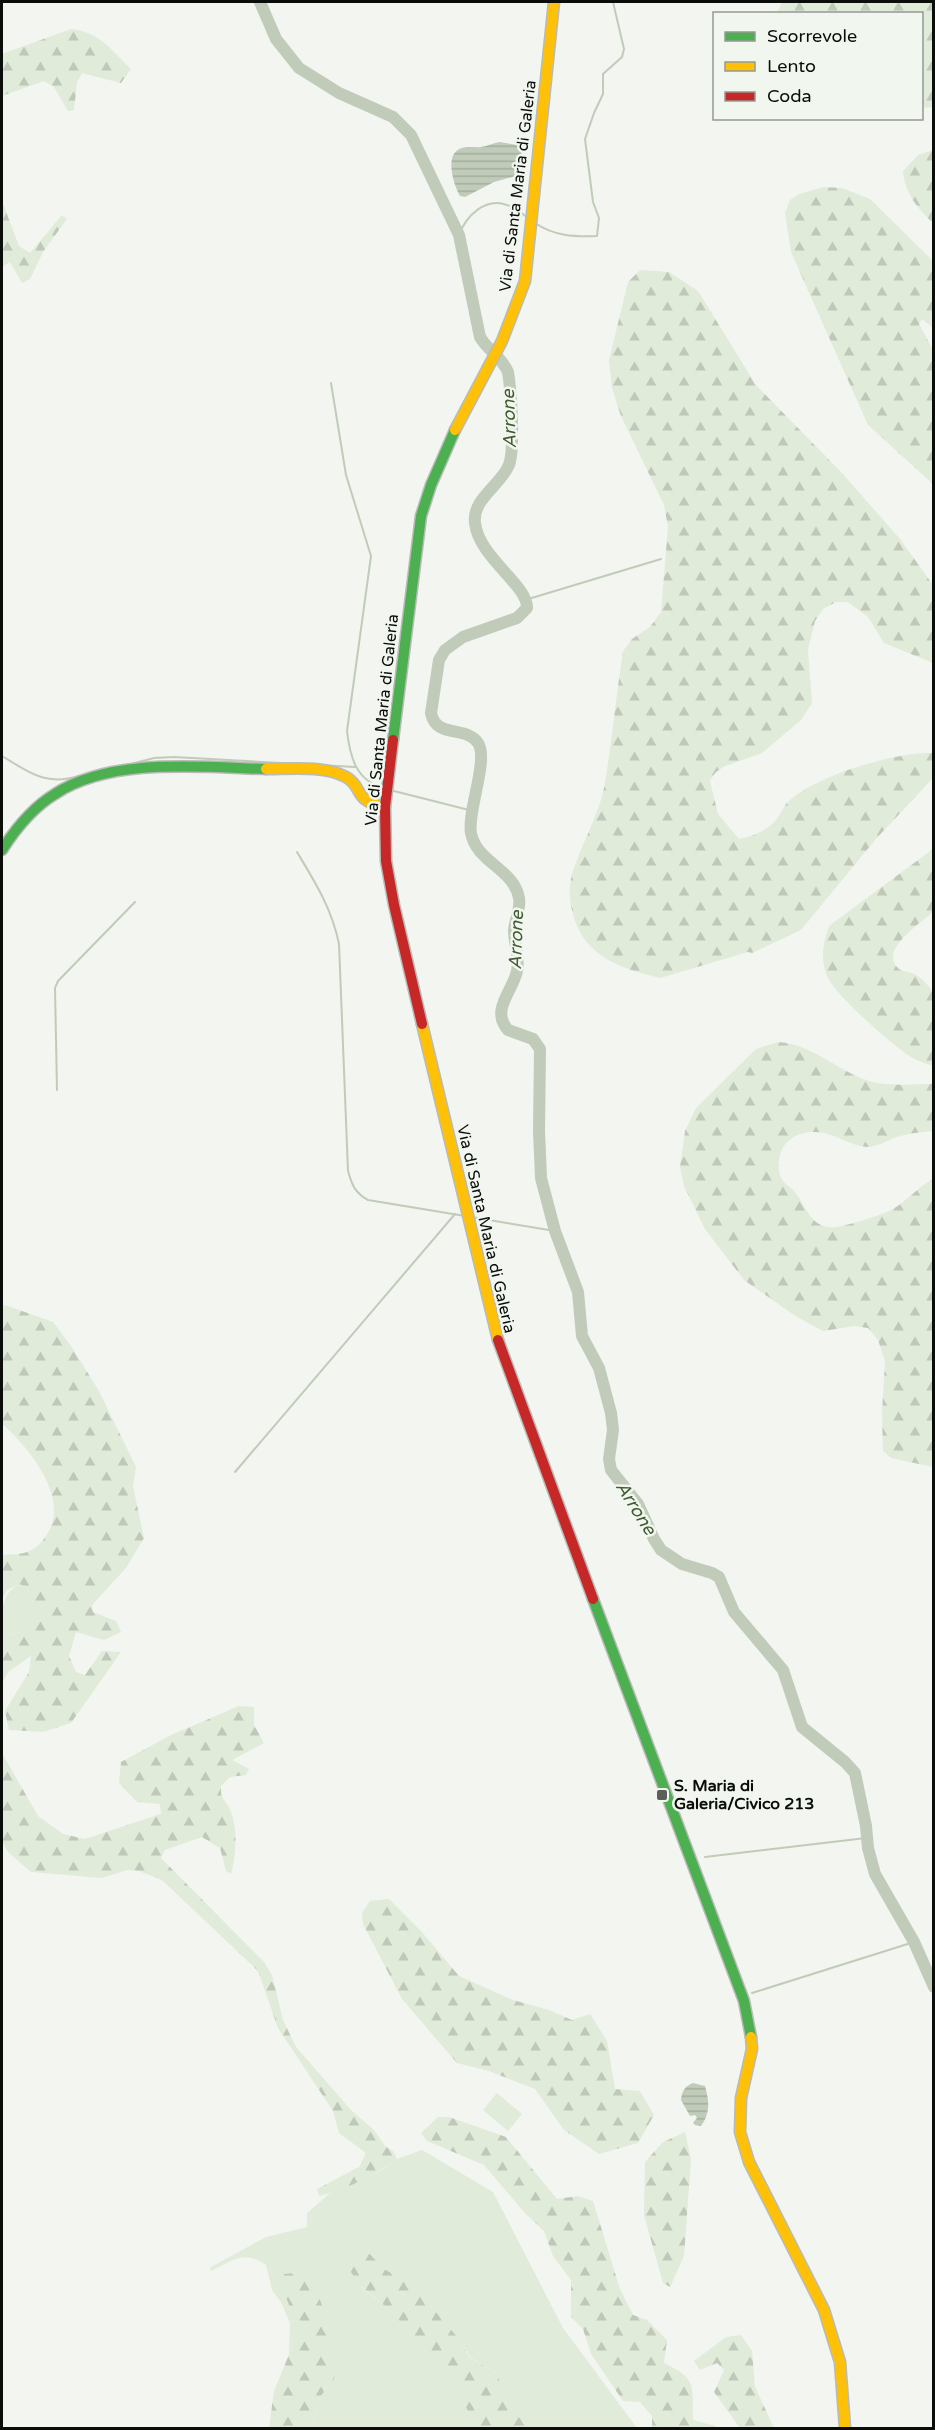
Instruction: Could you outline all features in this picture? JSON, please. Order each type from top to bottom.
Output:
[{"type":"street","name":"Via di Santa Maria di Galeria","points":[[554,2],[525,281],[502,341],[442,454],[421,516],[386,796],[386,861],[500,1350],[744,2001],[750,2024],[752,2049],[741,2098],[740,2132],[749,2162],[824,2310],[832,2332],[840,2362],[845,2428]]},
{"type":"street","points":[[2,850],[23,820],[64,788],[87,779],[141,770],[223,768],[333,772],[348,778],[356,793],[363,800],[386,796]]},
{"type":"green space","points":[[782,2],[933,2],[933,107],[923,108],[923,12],[777,12]]},
{"type":"green space","points":[[71,29],[97,38],[131,69],[121,83],[82,73],[77,82],[74,110],[68,111],[54,87],[44,81],[2,96],[2,54]]},
{"type":"green space","points":[[934,150],[933,223],[913,200],[906,186],[903,171],[918,155]]},
{"type":"green space","points":[[824,187],[842,188],[870,199],[933,261],[933,328],[922,319],[919,324],[933,350],[933,484],[868,425],[791,252],[785,213],[790,200],[799,194]]},
{"type":"green space","points":[[2,201],[19,246],[30,253],[62,215],[67,219],[43,252],[30,279],[22,283],[10,262],[2,267]]},
{"type":"green space","points":[[640,270],[669,272],[698,291],[756,385],[842,473],[900,539],[933,585],[933,663],[884,643],[868,617],[848,602],[836,602],[823,609],[815,621],[808,650],[812,703],[801,720],[762,753],[723,767],[710,781],[718,814],[739,839],[755,835],[768,827],[776,820],[787,803],[801,792],[837,774],[858,767],[899,756],[933,753],[933,778],[875,840],[801,930],[752,953],[748,952],[660,978],[630,970],[604,958],[593,949],[577,926],[571,906],[570,892],[572,874],[598,810],[604,788],[623,651],[632,639],[650,627],[661,612],[668,527],[664,505],[621,416],[612,388],[609,360],[628,282]]},
{"type":"green space","points":[[933,849],[933,912],[903,938],[893,954],[894,962],[899,969],[919,977],[933,991],[933,1066],[908,1055],[876,1030],[832,985],[827,976],[823,957],[829,926]]},
{"type":"green space","points":[[778,1042],[804,1048],[852,1074],[877,1083],[933,1084],[933,1131],[897,1137],[871,1147],[859,1146],[828,1134],[811,1132],[801,1134],[784,1145],[778,1164],[782,1180],[794,1191],[814,1221],[827,1227],[848,1224],[889,1211],[933,1179],[933,1467],[891,1458],[883,1451],[882,1414],[885,1361],[878,1340],[868,1328],[854,1326],[823,1331],[797,1317],[744,1280],[705,1229],[684,1186],[680,1167],[685,1131],[696,1108],[756,1049]]},
{"type":"green space","points":[[5,1305],[53,1322],[99,1391],[136,1467],[133,1486],[144,1538],[126,1568],[92,1605],[93,1612],[116,1621],[121,1632],[104,1640],[76,1632],[69,1656],[76,1672],[85,1675],[102,1651],[121,1652],[71,1723],[43,1732],[9,1730],[5,1711],[29,1672],[31,1656],[8,1672],[2,1683],[2,1634],[7,1636],[33,1628],[44,1615],[34,1606],[27,1587],[19,1584],[7,1590],[2,1599],[2,1555],[23,1553],[39,1545],[53,1522],[54,1507],[51,1491],[35,1460],[2,1424],[2,1307]]},
{"type":"green space","points":[[19,1584],[27,1587],[34,1606],[45,1615],[33,1628],[6,1636],[2,1634],[3,1604],[8,1594]]},
{"type":"green space","points":[[239,1706],[254,1707],[254,1725],[264,1743],[232,1760],[249,1769],[246,1775],[230,1777],[221,1786],[221,1795],[231,1812],[235,1827],[235,1851],[231,1874],[226,1871],[220,1848],[202,1837],[165,1850],[161,1858],[264,1962],[272,1975],[283,2020],[296,2047],[351,2110],[374,2130],[385,2146],[393,2151],[397,2159],[360,2181],[319,2196],[317,2189],[359,2167],[366,2153],[339,2133],[333,2111],[278,2028],[258,1971],[162,1880],[139,1871],[127,1870],[102,1878],[31,1872],[8,1852],[2,1841],[2,1753],[38,1816],[63,1834],[85,1839],[161,1814],[160,1804],[137,1802],[119,1783],[121,1762],[169,1736]]},
{"type":"green space","points":[[389,1899],[421,1931],[459,1976],[513,2000],[549,2010],[572,2020],[590,2014],[607,2041],[615,2089],[640,2091],[654,2115],[638,2143],[599,2154],[564,2130],[535,2089],[489,2071],[457,2063],[402,1999],[363,1924],[362,1913],[370,1901]]},
{"type":"green space","points":[[497,2093],[522,2114],[508,2131],[483,2110]]},
{"type":"green space","points":[[438,2117],[449,2117],[506,2137],[557,2199],[578,2196],[593,2201],[620,2289],[633,2315],[647,2320],[667,2340],[664,2363],[688,2379],[693,2399],[693,2420],[722,2428],[652,2428],[652,2416],[640,2402],[623,2401],[591,2354],[583,2329],[571,2317],[571,2280],[553,2256],[544,2231],[524,2212],[484,2165],[427,2141],[421,2133]]},
{"type":"green space","points":[[685,2132],[691,2159],[684,2256],[670,2287],[663,2283],[644,2215],[645,2162],[663,2142]]},
{"type":"green space","points":[[422,2150],[493,2192],[563,2328],[637,2428],[528,2428],[506,2402],[497,2373],[471,2358],[459,2339],[412,2284],[384,2269],[366,2250],[361,2287],[391,2311],[441,2370],[461,2398],[477,2428],[311,2428],[320,2397],[333,2381],[284,2274],[281,2283],[291,2311],[295,2340],[289,2354],[290,2323],[281,2302],[272,2290],[266,2265],[258,2260],[244,2257],[231,2260],[210,2271],[211,2267],[266,2237],[307,2227],[307,2213],[330,2193],[380,2171],[397,2159]]},
{"type":"green space","points":[[347,2248],[366,2250],[384,2269],[412,2284],[459,2339],[470,2358],[497,2373],[506,2402],[528,2428],[477,2428],[461,2398],[441,2370],[391,2311],[362,2287],[342,2260]]},
{"type":"green space","points":[[297,2273],[313,2283],[322,2305],[337,2371],[333,2381],[320,2397],[311,2428],[269,2428],[274,2391],[295,2340],[291,2311],[281,2283],[284,2274]]},
{"type":"green space","points":[[741,2335],[752,2351],[755,2387],[774,2428],[740,2428],[714,2392],[724,2370],[717,2363],[700,2370],[694,2361],[726,2337]]},
{"type":"shaded area","points":[[500,142],[521,148],[523,174],[494,182],[465,197],[460,196],[455,185],[451,163],[456,151],[464,147],[481,147]]},
{"type":"shaded area","points":[[693,2083],[705,2086],[708,2111],[701,2126],[693,2123],[697,2118],[695,2115],[690,2116],[681,2100],[684,2089]]},
{"type":"waterway","name":"Arrone","points":[[260,2],[276,39],[299,68],[339,93],[393,117],[411,135],[459,235],[480,337],[508,372],[512,419],[511,457],[505,473],[478,507],[475,523],[478,536],[485,548],[520,590],[527,608],[517,618],[463,637],[445,650],[439,660],[431,713],[439,726],[466,734],[478,743],[481,761],[472,812],[471,833],[474,843],[487,859],[510,880],[519,898],[514,930],[517,971],[504,1001],[501,1015],[508,1030],[533,1039],[540,1049],[541,1178],[555,1231],[578,1292],[582,1336],[599,1368],[611,1413],[613,1430],[609,1459],[611,1470],[638,1504],[661,1550],[682,1564],[719,1577],[734,1612],[783,1670],[802,1727],[855,1773],[868,1848],[875,1874],[914,1942],[934,1987]]},
{"type":"waterway","points":[[535,223],[549,231],[564,235],[597,236],[599,218],[593,202],[585,139],[603,94],[603,74],[622,57],[624,49],[613,2]]},
{"type":"waterway","points":[[459,235],[471,215],[491,204],[499,203],[510,206],[528,218]]},
{"type":"waterway","points":[[331,383],[346,475],[371,556],[347,731],[356,767],[367,780],[384,788]]},
{"type":"waterway","points":[[525,600],[661,559]]},
{"type":"waterway","points":[[2,756],[47,779],[67,779],[79,776]]},
{"type":"waterway","points":[[119,767],[154,758],[174,757],[355,767]]},
{"type":"waterway","points":[[390,790],[473,811]]},
{"type":"waterway","points":[[297,852],[327,907],[339,944],[348,1171],[353,1184],[357,1191],[368,1200],[465,1216]]},
{"type":"waterway","points":[[57,1090],[55,988],[58,981],[135,902]]},
{"type":"waterway","points":[[235,1472],[455,1214]]},
{"type":"waterway","points":[[471,1217],[555,1231]]},
{"type":"waterway","points":[[705,1857],[866,1838]]},
{"type":"waterway","points":[[752,1993],[914,1942]]},
{"type":"traffic: fast","points":[[393,740],[421,516],[431,485],[455,430]]},
{"type":"traffic: fast","points":[[2,850],[25,819],[39,806],[77,782],[102,774],[129,769],[185,766],[266,769]]},
{"type":"traffic: fast","points":[[593,1599],[744,2001],[751,2037]]},
{"type":"traffic: slow","points":[[455,430],[502,341],[525,281],[554,2]]},
{"type":"traffic: slow","points":[[266,769],[307,768],[337,773],[351,781],[363,798],[385,807]]},
{"type":"traffic: slow","points":[[422,1024],[498,1340]]},
{"type":"traffic: slow","points":[[751,2037],[752,2049],[741,2098],[740,2132],[749,2162],[824,2310],[840,2362],[845,2428]]},
{"type":"traffic: jam","points":[[393,740],[385,807],[386,861],[422,1024]]},
{"type":"traffic: jam","points":[[498,1340],[593,1599]]},
{"type":"place","name":"S. Maria di Galeria/Civico 213","points":[[662,1795]]}]
